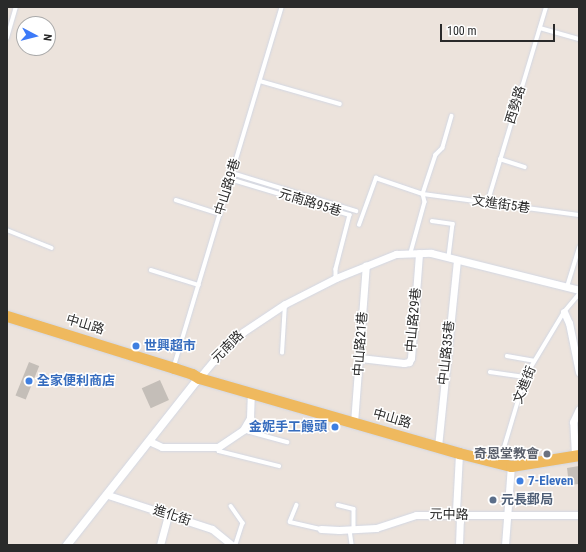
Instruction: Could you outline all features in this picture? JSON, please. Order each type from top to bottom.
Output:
[{"type":"main road","name":"中山路","points":[[7,316],[174,368],[199,378],[459,453],[505,464],[577,455]]},
{"type":"main road","name":"中山路","points":[[7,324],[190,380],[199,378]]},
{"type":"street","name":"中山路29巷","points":[[360,358],[404,363],[409,362],[411,358],[420,253]]},
{"type":"street","name":"元南路","points":[[67,545],[199,378],[220,353],[243,332],[285,304],[336,278],[396,254],[431,253],[457,260]]},
{"type":"street","points":[[457,260],[579,290]]},
{"type":"street","name":"中山路35巷","points":[[438,447],[457,260]]},
{"type":"street","name":"中山路21巷","points":[[354,423],[366,265]]},
{"type":"street","points":[[564,312],[569,323],[579,372]]},
{"type":"street","points":[[149,441],[162,447],[218,447],[243,430],[250,418],[251,393]]},
{"type":"street","points":[[577,455],[572,422],[579,409]]},
{"type":"street","points":[[459,453],[456,511],[460,521],[459,545]]},
{"type":"street","points":[[504,545],[507,516],[505,464]]},
{"type":"street","name":"進化街","points":[[108,495],[212,529],[232,545]]},
{"type":"street","name":"元中路","points":[[321,529],[352,530],[376,528],[416,514],[507,516],[579,515]]},
{"type":"street","points":[[160,545],[168,515]]},
{"type":"lane","points":[[7,38],[16,7]]},
{"type":"lane","name":"中山路9巷","points":[[174,368],[282,7]]},
{"type":"lane","name":"西勢路","points":[[487,204],[546,7]]},
{"type":"lane","points":[[540,28],[579,39]]},
{"type":"lane","points":[[260,80],[340,104]]},
{"type":"lane","points":[[410,253],[425,202],[423,194],[436,155],[443,148],[452,116]]},
{"type":"lane","points":[[500,159],[525,167]]},
{"type":"lane","points":[[232,173],[356,211]]},
{"type":"lane","name":"文進街5巷","points":[[359,225],[376,178],[423,194],[437,194],[487,204],[579,214]]},
{"type":"lane","name":"元南路95巷","points":[[230,179],[350,215],[336,269],[336,278]]},
{"type":"lane","points":[[176,200],[220,214]]},
{"type":"lane","points":[[432,221],[453,224],[449,258]]},
{"type":"lane","points":[[7,230],[52,248]]},
{"type":"lane","points":[[567,288],[579,248]]},
{"type":"lane","points":[[151,270],[199,285]]},
{"type":"lane","name":"文進街","points":[[505,464],[525,377],[564,312],[579,294]]},
{"type":"lane","points":[[282,353],[285,304]]},
{"type":"lane","points":[[507,356],[534,361]]},
{"type":"lane","points":[[490,372],[525,377]]},
{"type":"lane","points":[[243,430],[287,442]]},
{"type":"lane","points":[[218,447],[219,451],[279,466]]},
{"type":"lane","points":[[297,505],[290,522],[321,529]]},
{"type":"lane","points":[[231,506],[243,523],[236,545]]},
{"type":"lane","points":[[338,506],[354,509],[352,545]]},
{"type":"building","name":"全家便利商店","points":[[29,362],[39,366],[26,399],[16,395]]},
{"type":"building","points":[[160,380],[169,400],[151,408],[142,388]]},
{"type":"building","points":[[579,466],[579,484],[569,485],[567,468]]},
{"type":"place","name":"世興超市","points":[[136,346]]},
{"type":"place","name":"全家便利商店","points":[[29,381]]},
{"type":"place","name":"金妮手工饅頭","points":[[335,427]]},
{"type":"place","name":"奇恩堂教會","points":[[547,454]]},
{"type":"place","name":"7-Eleven","points":[[520,481]]},
{"type":"place","name":"元長郵局","points":[[493,500]]}]
